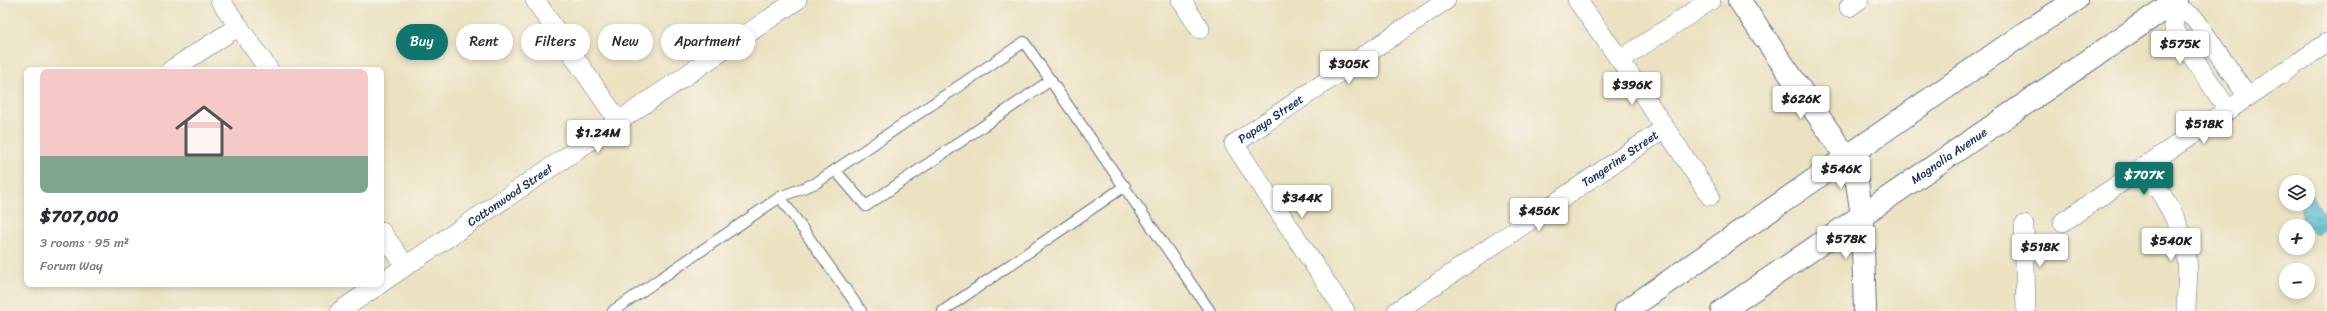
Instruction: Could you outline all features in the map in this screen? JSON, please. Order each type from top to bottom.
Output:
[{"type":"main road","points":[[1739,0],[1847,158],[1858,183],[1862,215],[1865,311]]},
{"type":"main road","points":[[1626,311],[2026,32],[2076,0]]},
{"type":"main road","name":"Magnolia Avenue","points":[[1722,311],[2173,1]]},
{"type":"street","points":[[220,0],[267,67]]},
{"type":"street","points":[[535,0],[619,122]]},
{"type":"street","name":"Cottonwood Street","points":[[384,281],[797,0]]},
{"type":"street","points":[[1181,0],[1200,29]]},
{"type":"street","name":"Papaya Street","points":[[1345,311],[1234,144],[1446,0]]},
{"type":"street","points":[[1577,0],[1620,60],[1710,196]]},
{"type":"street","points":[[1620,60],[1710,0]]},
{"type":"street","points":[[2173,1],[2194,18],[2248,97]]},
{"type":"street","points":[[2173,1],[2174,29],[2228,110]]},
{"type":"street","points":[[176,67],[238,26]]},
{"type":"street","points":[[2063,222],[2327,43]]},
{"type":"street","name":"Tangerine Street","points":[[1397,311],[1665,128]]},
{"type":"street","points":[[2144,167],[2170,209],[2180,230],[2186,253],[2186,311]]},
{"type":"street","points":[[2024,225],[2026,311]]},
{"type":"street","points":[[384,235],[406,266]]},
{"type":"street","name":"Cottonwood Street","points":[[340,311],[376,287]]},
{"type":"lane","points":[[613,311],[780,197],[816,183],[1024,42],[1210,311]]},
{"type":"lane","points":[[835,170],[866,206],[1051,80]]},
{"type":"lane","points":[[943,311],[1125,186]]},
{"type":"lane","points":[[780,197],[861,311]]},
{"type":"water","points":[[2315,200],[2327,219],[2327,227],[2317,235],[2315,233],[2315,219],[2301,218],[2301,211],[2315,211]]}]
